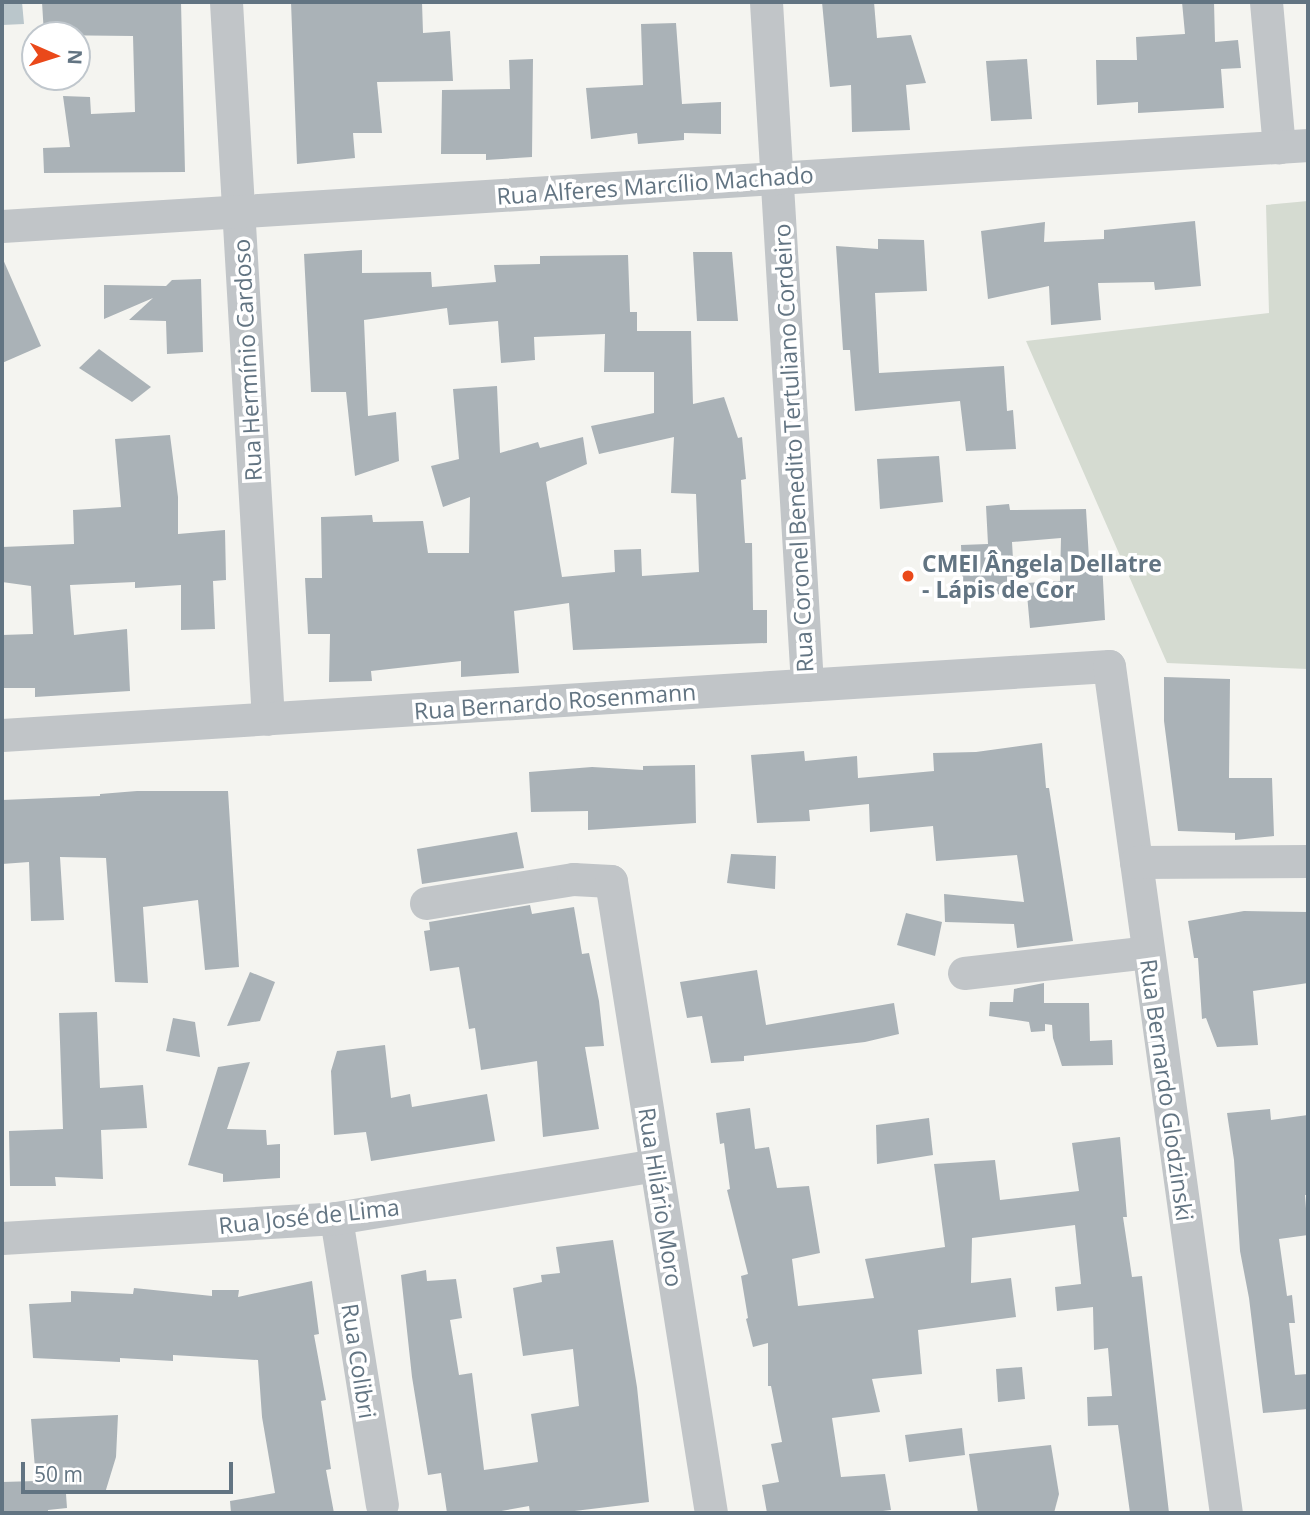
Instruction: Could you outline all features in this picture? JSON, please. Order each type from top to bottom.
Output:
[{"type":"street","name":"Rua Hermínio Cardoso","points":[[226,2],[268,719]]},
{"type":"street","name":"Rua Coronel Benedito Tertuliano Cordeiro","points":[[766,2],[807,685]]},
{"type":"street","points":[[1266,2],[1294,146]]},
{"type":"street","name":"Rua Alferes Marcílio Machado","points":[[2,226],[1294,146]]},
{"type":"street","name":"Rua Bernardo Rosenmann","points":[[2,735],[1109,666]]},
{"type":"street","name":"Rua Bernardo Glodzinski","points":[[1109,666],[1226,1513]]},
{"type":"street","points":[[1136,862],[1308,860]]},
{"type":"street","name":"Rua Hilário Moro","points":[[425,903],[573,879],[611,881],[711,1513]]},
{"type":"street","points":[[964,973],[1148,952]]},
{"type":"street","name":"Rua José de Lima","points":[[2,1238],[337,1218],[656,1166]]},
{"type":"street","name":"Rua Colibri","points":[[337,1218],[382,1504]]},
{"type":"shaded area","points":[[2,2],[22,2],[24,21],[21,24],[2,25]]},
{"type":"shaded area","points":[[1308,201],[1308,669],[1167,663],[1026,341],[1269,313],[1266,205]]},
{"type":"building","points":[[42,2],[181,2],[185,172],[44,173],[43,148],[70,147],[63,96],[90,97],[91,114],[135,112],[133,36],[91,36],[91,21],[43,21]]},
{"type":"building","points":[[291,2],[422,2],[423,33],[450,31],[453,81],[377,82],[382,133],[353,133],[355,158],[297,164]]},
{"type":"building","points":[[822,2],[874,2],[877,38],[911,35],[926,83],[906,85],[910,130],[852,132],[851,85],[830,87]]},
{"type":"building","points":[[1182,2],[1214,2],[1215,42],[1238,40],[1241,68],[1221,69],[1224,108],[1138,113],[1138,102],[1097,105],[1096,60],[1137,60],[1136,37],[1185,34]]},
{"type":"building","points":[[676,23],[682,104],[721,102],[721,134],[684,133],[684,140],[638,144],[637,133],[591,139],[586,88],[643,85],[641,24]]},
{"type":"building","points":[[533,59],[532,157],[486,160],[486,154],[441,154],[442,90],[510,89],[509,60]]},
{"type":"building","points":[[1027,59],[1032,119],[991,121],[986,61]]},
{"type":"building","points":[[1195,221],[1201,286],[1155,290],[1154,282],[1098,283],[1101,320],[1051,325],[1049,286],[988,299],[981,231],[1045,222],[1044,242],[1104,239],[1104,230]]},
{"type":"building","points":[[878,239],[924,240],[927,291],[875,293],[879,373],[1004,366],[1007,411],[1013,410],[1016,449],[966,451],[960,401],[855,411],[850,350],[843,350],[836,246],[878,249]]},
{"type":"building","points":[[362,250],[362,273],[431,272],[432,287],[496,282],[494,265],[540,264],[540,256],[628,255],[630,312],[637,312],[637,331],[691,331],[693,404],[724,397],[738,438],[742,437],[746,479],[741,480],[745,543],[752,543],[753,610],[767,610],[767,643],[573,650],[569,603],[514,611],[519,673],[461,677],[461,661],[371,671],[372,681],[329,682],[330,634],[308,634],[305,578],[322,578],[321,517],[372,515],[373,522],[423,521],[428,553],[469,553],[470,497],[443,507],[431,466],[459,459],[453,389],[497,386],[500,453],[538,442],[540,448],[583,437],[587,464],[546,482],[562,577],[615,572],[614,550],[641,549],[642,576],[699,572],[696,494],[671,493],[674,437],[599,454],[591,426],[654,413],[654,372],[604,372],[605,334],[534,337],[535,360],[501,363],[498,321],[449,325],[447,308],[364,320],[368,416],[396,412],[399,461],[355,476],[346,392],[311,392],[304,254]]},
{"type":"building","points":[[693,252],[732,252],[738,321],[697,321]]},
{"type":"building","points":[[2,257],[41,346],[2,363]]},
{"type":"building","points":[[201,279],[203,352],[167,354],[166,321],[129,320],[153,298],[104,319],[104,285],[166,286],[172,280]]},
{"type":"building","points":[[99,349],[151,387],[132,402],[79,368]]},
{"type":"building","points":[[170,435],[178,497],[178,534],[225,530],[226,580],[213,581],[215,629],[181,630],[181,585],[135,588],[135,582],[70,585],[74,635],[127,629],[130,691],[35,697],[35,688],[2,688],[2,635],[33,634],[31,586],[2,582],[2,547],[74,544],[73,510],[121,507],[115,439]]},
{"type":"building","points":[[939,456],[943,502],[880,509],[877,459]]},
{"type":"building","points":[[1009,504],[1010,510],[1086,509],[1089,559],[1102,560],[1105,620],[1030,628],[1026,583],[1060,581],[1061,538],[1012,542],[1015,594],[963,595],[961,545],[988,544],[986,506]]},
{"type":"building","points":[[1164,677],[1230,679],[1229,778],[1272,778],[1274,836],[1235,840],[1235,833],[1178,831],[1164,721]]},
{"type":"building","points":[[1042,743],[1046,788],[1049,788],[1073,941],[1017,948],[1014,924],[945,922],[944,894],[1024,902],[1017,855],[936,861],[933,826],[870,832],[869,804],[809,810],[810,821],[757,823],[751,755],[804,751],[805,761],[857,756],[858,778],[934,771],[933,753],[976,752]]},
{"type":"building","points":[[695,765],[696,823],[588,830],[588,811],[531,812],[529,772],[592,767],[643,770],[643,766]]},
{"type":"building","points":[[137,791],[228,791],[239,967],[205,970],[198,900],[143,907],[148,983],[115,982],[106,858],[60,857],[64,920],[31,921],[29,862],[2,864],[2,800],[100,796]]},
{"type":"building","points":[[517,832],[524,868],[422,884],[417,849]]},
{"type":"building","points":[[731,854],[776,856],[775,889],[727,883]]},
{"type":"building","points":[[530,905],[532,914],[574,907],[582,954],[589,953],[599,1001],[604,1046],[585,1047],[599,1129],[543,1137],[537,1061],[481,1070],[475,1028],[469,1029],[459,967],[430,971],[424,931],[430,930],[429,922]]},
{"type":"building","points":[[1244,911],[1308,912],[1308,983],[1253,991],[1258,1045],[1217,1047],[1206,1018],[1202,1019],[1198,958],[1194,958],[1188,921]]},
{"type":"building","points":[[906,913],[942,922],[935,956],[897,945]]},
{"type":"building","points":[[757,970],[766,1025],[894,1003],[899,1034],[865,1042],[744,1056],[744,1061],[711,1063],[702,1016],[687,1018],[680,982]]},
{"type":"building","points":[[250,972],[275,982],[260,1021],[227,1026]]},
{"type":"building","points":[[1044,983],[1044,1003],[1089,1003],[1090,1041],[1112,1040],[1113,1065],[1062,1066],[1053,1038],[1052,1025],[1045,1024],[1045,1031],[1031,1032],[1029,1022],[989,1016],[990,1002],[1013,1002],[1014,989]]},
{"type":"building","points":[[97,1012],[100,1088],[143,1085],[147,1128],[101,1130],[103,1179],[55,1177],[56,1186],[10,1186],[9,1131],[63,1129],[59,1013]]},
{"type":"building","points":[[173,1018],[195,1022],[200,1057],[166,1051]]},
{"type":"building","points":[[385,1045],[391,1098],[410,1094],[412,1107],[487,1094],[495,1141],[371,1161],[366,1132],[334,1135],[331,1071],[337,1051]]},
{"type":"building","points":[[250,1062],[227,1129],[266,1130],[267,1145],[280,1144],[280,1178],[223,1182],[223,1174],[188,1165],[218,1067]]},
{"type":"building","points":[[750,1108],[755,1149],[769,1147],[777,1188],[809,1186],[820,1253],[792,1259],[798,1306],[874,1298],[865,1259],[945,1247],[934,1164],[995,1160],[1000,1200],[1079,1191],[1072,1143],[1120,1137],[1127,1217],[1123,1217],[1132,1277],[1142,1276],[1169,1513],[1130,1513],[1118,1425],[1088,1426],[1087,1397],[1112,1396],[1108,1348],[1094,1350],[1093,1307],[1057,1311],[1055,1287],[1081,1284],[1075,1225],[972,1238],[971,1283],[1011,1278],[1016,1317],[918,1330],[922,1374],[872,1379],[880,1412],[832,1418],[841,1477],[885,1474],[891,1510],[867,1513],[767,1513],[762,1485],[779,1482],[771,1444],[782,1442],[771,1386],[768,1386],[768,1343],[753,1347],[746,1319],[748,1318],[741,1276],[748,1274],[727,1190],[730,1189],[724,1143],[720,1144],[716,1113]]},
{"type":"building","points":[[1270,1109],[1271,1120],[1308,1115],[1308,1195],[1305,1195],[1308,1235],[1279,1239],[1287,1296],[1292,1295],[1295,1323],[1289,1323],[1295,1375],[1308,1374],[1308,1409],[1263,1413],[1249,1298],[1240,1251],[1234,1160],[1227,1113]]},
{"type":"building","points":[[929,1118],[933,1155],[877,1164],[876,1125]]},
{"type":"building","points":[[613,1240],[637,1387],[649,1502],[558,1513],[530,1513],[529,1506],[490,1513],[447,1513],[441,1473],[428,1475],[412,1377],[401,1275],[426,1270],[427,1281],[456,1279],[462,1318],[450,1320],[459,1375],[472,1373],[484,1470],[538,1462],[531,1414],[579,1406],[573,1349],[523,1356],[513,1288],[542,1282],[541,1275],[560,1273],[556,1247]]},
{"type":"building","points":[[312,1281],[319,1334],[314,1335],[326,1400],[321,1401],[331,1469],[326,1470],[334,1513],[231,1513],[230,1501],[275,1493],[262,1417],[258,1360],[173,1355],[173,1361],[120,1358],[120,1362],[33,1358],[29,1304],[71,1302],[71,1291],[133,1294],[134,1288],[212,1296],[212,1290],[239,1290],[238,1297]]},
{"type":"building","points":[[1022,1367],[1025,1399],[998,1402],[996,1369]]},
{"type":"building","points":[[118,1415],[116,1457],[105,1493],[66,1494],[67,1508],[48,1510],[48,1513],[2,1513],[2,1482],[36,1481],[31,1419]]},
{"type":"building","points":[[962,1428],[965,1455],[909,1462],[905,1435]]},
{"type":"building","points":[[1051,1445],[1059,1494],[1054,1513],[978,1513],[969,1454]]},
{"type":"place","name":"CMEI Ângela Dellatre - Lápis de Cor","points":[[908,576]]}]
